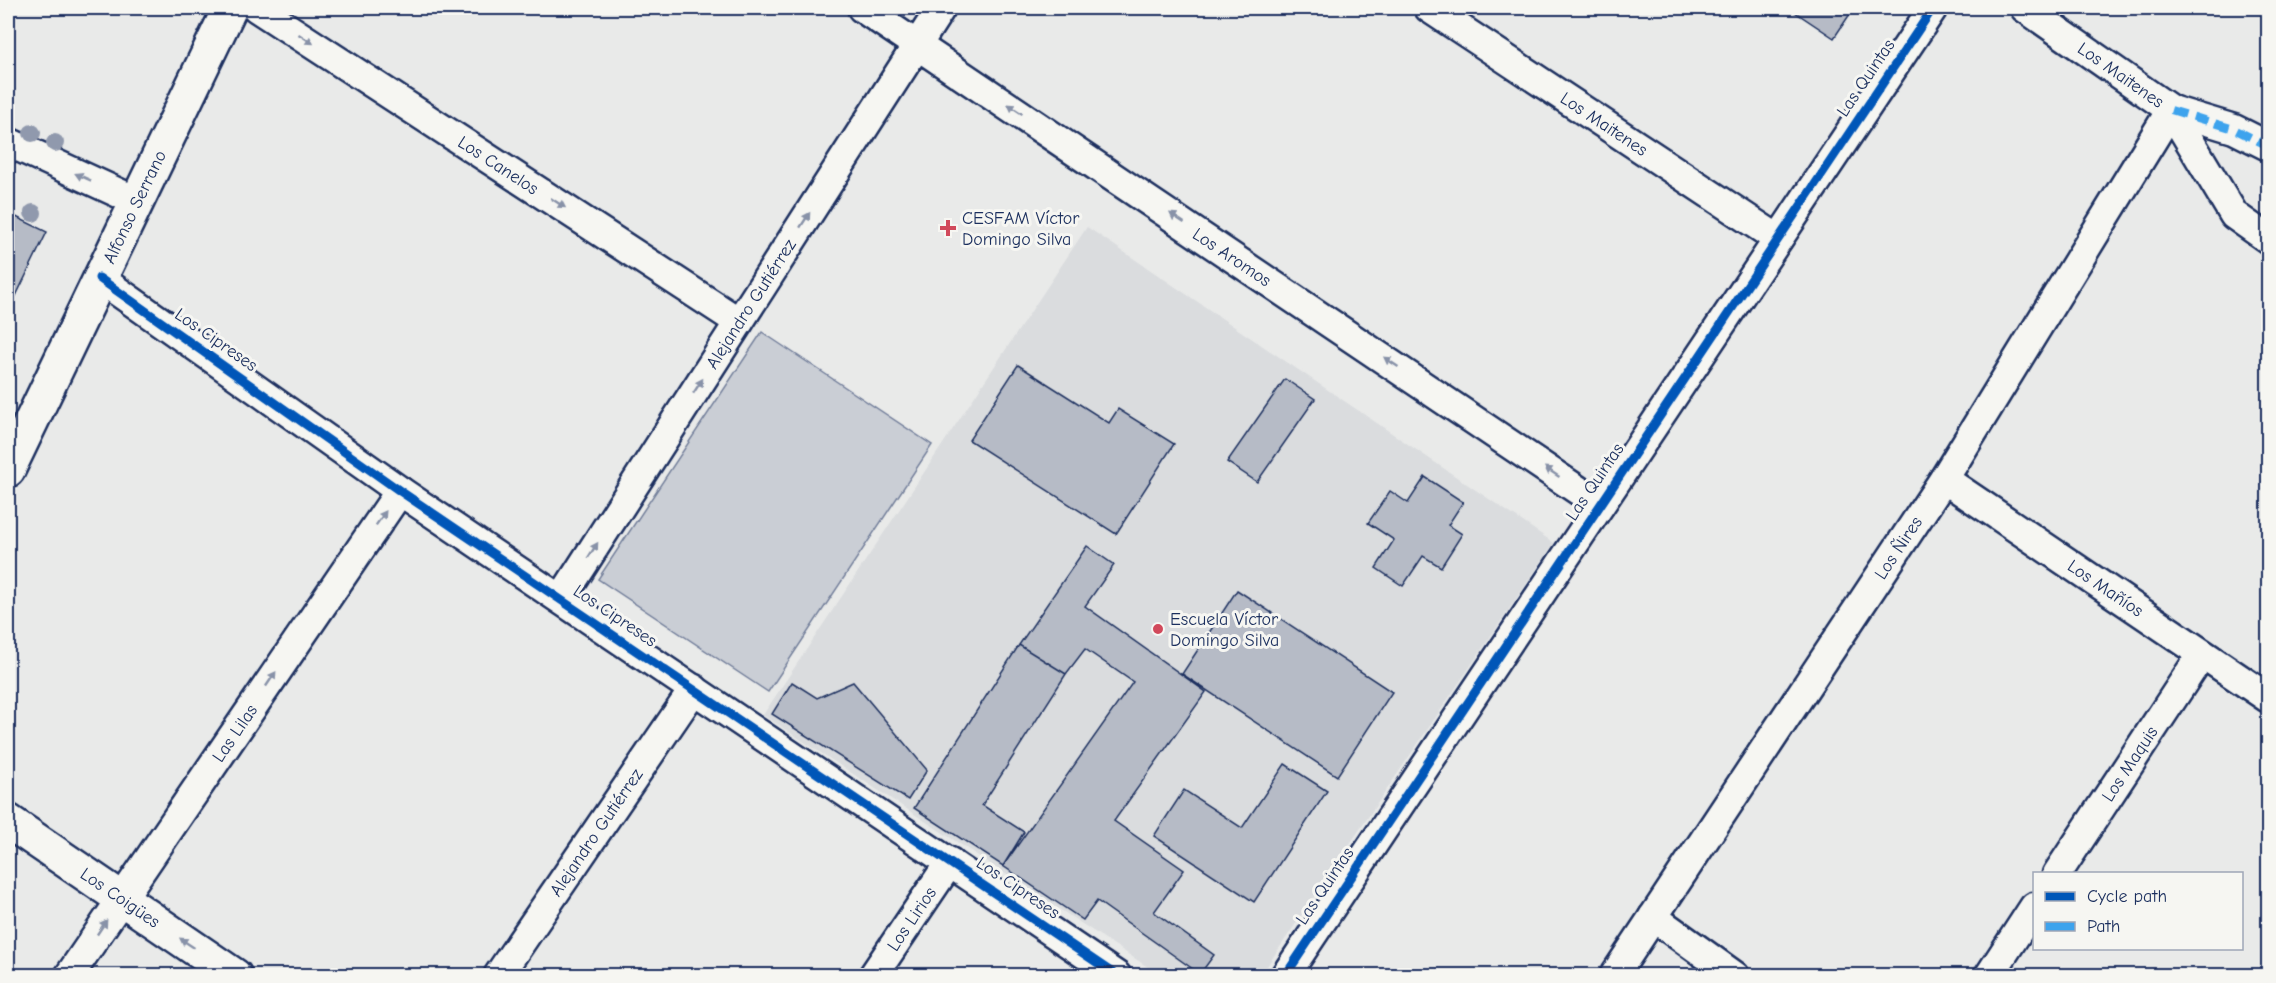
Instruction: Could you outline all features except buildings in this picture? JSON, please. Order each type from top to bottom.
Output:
[{"type":"street","name":"Alfonso Serrano","points":[[8,470],[230,8]]},
{"type":"street","name":"Los Canelos","points":[[257,8],[739,322]]},
{"type":"street","name":"Los Aromos","points":[[862,8],[1600,505]]},
{"type":"street","name":"Alejandro Gutiérrez","points":[[561,599],[941,8]]},
{"type":"street","name":"Los Maitenes","points":[[1429,8],[1778,239]]},
{"type":"street","name":"Las Quintas","points":[[1285,975],[1933,8]]},
{"type":"street","name":"Los Maitenes","points":[[2025,8],[2171,110],[2234,215],[2268,239]]},
{"type":"street","points":[[2171,110],[2206,118],[2268,146]]},
{"type":"street","name":"Los Ñires","points":[[1614,975],[1944,479],[2171,110]]},
{"type":"street","points":[[8,142],[136,201]]},
{"type":"street","name":"Los Cipreses","points":[[99,278],[400,491],[1117,975]]},
{"type":"street","name":"Los Mañíos","points":[[1944,479],[2268,698]]},
{"type":"street","name":"Las Lilas","points":[[69,975],[400,491]]},
{"type":"street","name":"Los Maquis","points":[[2058,872],[2202,654]]},
{"type":"street","name":"Alejandro Gutiérrez","points":[[498,975],[694,689]]},
{"type":"street","name":"Los Coigües","points":[[8,821],[236,975]]},
{"type":"street","name":"Los Lirios","points":[[873,975],[950,862]]},
{"type":"street","points":[[1989,975],[2033,909]]},
{"type":"street","points":[[1653,917],[1735,975]]},
{"type":"shaded area","name":"Escuela Víctor Domingo Silva","points":[[1087,227],[1554,543],[1261,975],[1160,975],[763,715]]},
{"type":"shaded area","points":[[762,332],[932,445],[768,692],[598,579]]},
{"type":"marked path","points":[[2171,110],[2234,129],[2268,146]]},
{"type":"cycle path","points":[[1285,976],[1933,8]]},
{"type":"cycle path","points":[[99,278],[400,491],[1117,976]]},
{"type":"place","name":"CESFAM Víctor Domingo Silva","points":[[948,228]]},
{"type":"place","name":"Escuela Víctor Domingo Silva","points":[[1158,629]]}]
